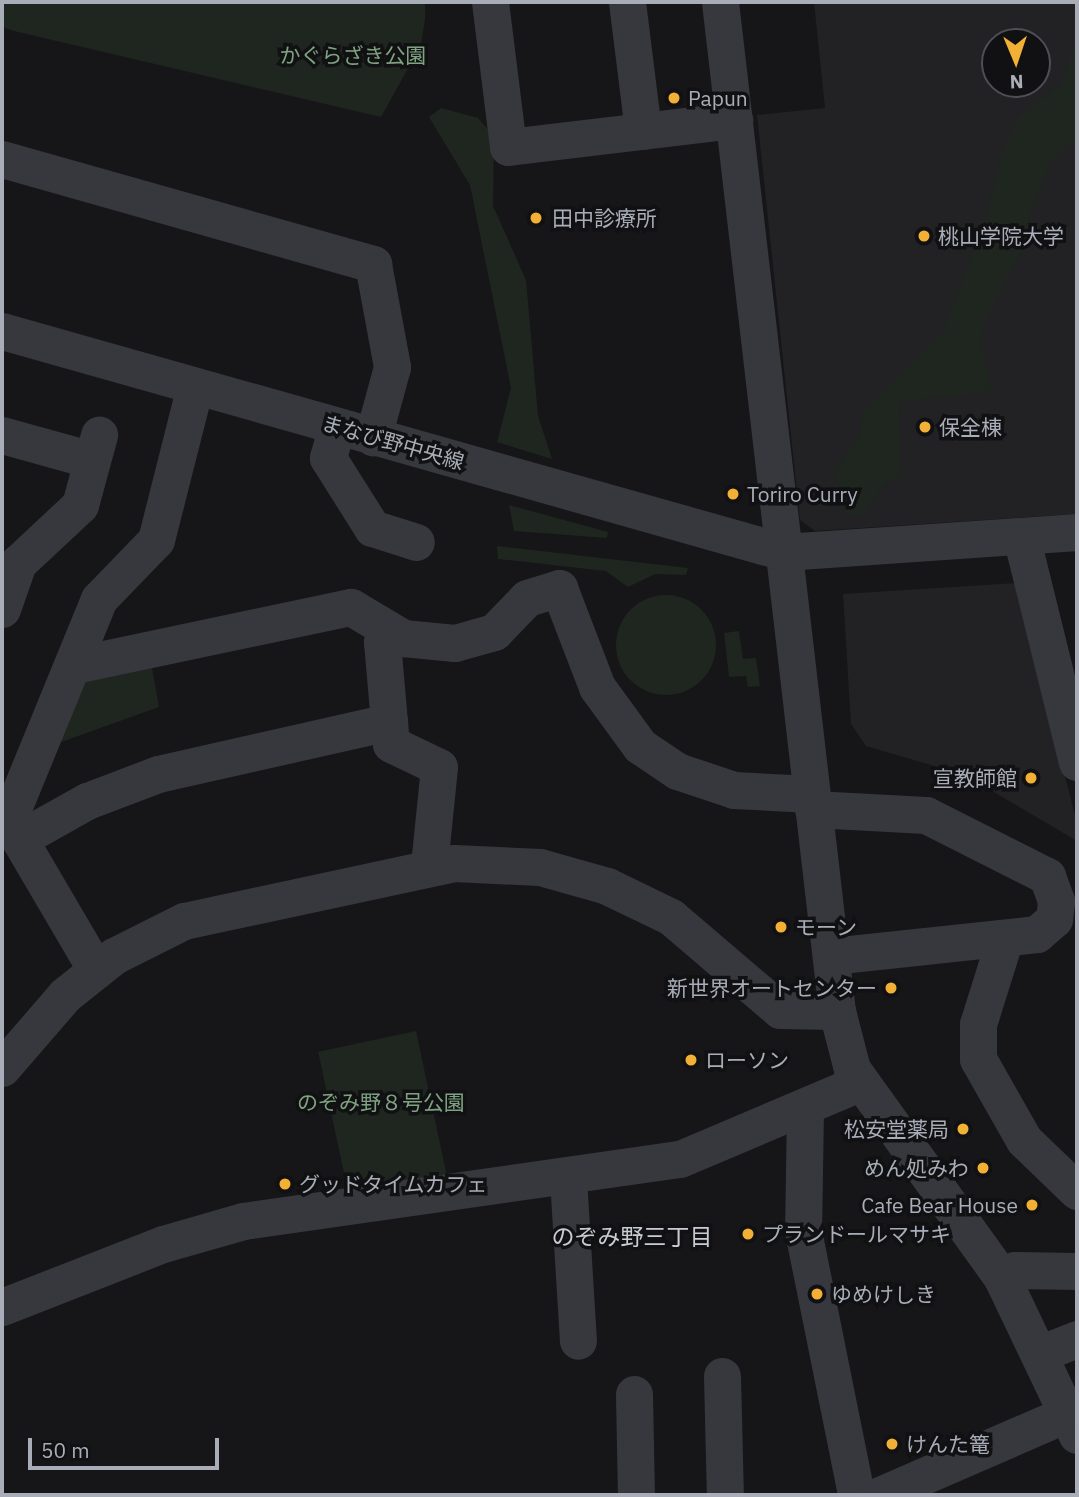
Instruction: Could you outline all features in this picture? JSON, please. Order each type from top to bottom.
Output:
[{"type":"street","points":[[490,2],[509,147],[734,120]]},
{"type":"street","points":[[627,2],[643,131]]},
{"type":"street","points":[[720,2],[837,1011],[859,1083],[1002,1278],[1073,1424],[880,1495]]},
{"type":"street","points":[[2,159],[373,264],[392,367],[373,436]]},
{"type":"street","name":"まなび野中央線","points":[[2,331],[784,552],[1077,532]]},
{"type":"street","points":[[96,970],[19,839],[12,821],[15,799],[75,665],[105,589],[156,540],[195,386]]},
{"type":"street","points":[[337,426],[328,458],[372,528],[416,542]]},
{"type":"street","points":[[2,435],[96,448],[80,505],[18,563],[5,588]]},
{"type":"street","points":[[1021,536],[1077,762]]},
{"type":"street","points":[[75,665],[351,607],[388,633],[436,644],[477,639],[494,632],[527,598],[559,588],[597,688],[640,746],[696,779],[734,790],[926,815],[1046,876],[1056,901],[1054,919],[1037,934],[831,956]]},
{"type":"street","points":[[388,633],[382,642],[391,744],[439,767],[429,865]]},
{"type":"street","points":[[19,839],[88,801],[158,774],[389,722]]},
{"type":"street","points":[[7,1049],[96,970],[184,921],[429,865],[520,864],[586,878],[671,917],[787,1014],[837,1011]]},
{"type":"street","points":[[1005,938],[978,1024],[978,1059],[1024,1140],[1077,1191]]},
{"type":"street","points":[[2,1307],[163,1244],[243,1221],[568,1178],[680,1159],[859,1083]]},
{"type":"street","points":[[804,1108],[803,1231],[856,1495]]},
{"type":"street","points":[[568,1178],[562,1289],[578,1341]]},
{"type":"street","points":[[1002,1278],[1015,1270],[1077,1271]]},
{"type":"street","points":[[1039,1354],[1077,1339]]},
{"type":"street","points":[[722,1377],[725,1495]]},
{"type":"street","points":[[635,1394],[623,1442],[636,1495]]},
{"type":"shaded area","name":"桃山学院大学","points":[[814,2],[1077,2],[1077,514],[815,531],[800,520],[757,115],[825,108]]},
{"type":"shaded area","points":[[1016,583],[1077,823],[1077,841],[965,775],[866,746],[851,724],[843,594]]},
{"type":"green space","name":"かぐらざき公園","points":[[2,2],[425,2],[425,19],[421,45],[381,117],[14,31],[2,27]]},
{"type":"green space","points":[[1077,39],[1077,139],[1051,160],[1028,220],[1027,241],[984,321],[981,345],[992,391],[899,402],[901,475],[884,484],[865,513],[846,517],[834,473],[857,439],[864,411],[942,333],[984,225],[1001,155],[1020,116],[1043,98],[1051,98],[1051,92],[1061,84]]},
{"type":"green space","points":[[441,108],[478,118],[494,136],[493,206],[526,280],[538,416],[552,459],[497,442],[511,388],[470,185],[429,117]]},
{"type":"green space","points":[[509,505],[608,532],[607,538],[514,531]]},
{"type":"green space","points":[[497,546],[688,568],[686,575],[655,574],[628,587],[606,571],[498,559]]},
{"type":"green space","points":[[666,595],[685,599],[701,610],[712,626],[716,645],[712,664],[701,680],[685,691],[666,695],[647,691],[631,680],[620,664],[616,645],[620,626],[631,610],[647,599]]},
{"type":"green space","points":[[739,631],[743,659],[756,658],[760,686],[748,687],[746,676],[729,677],[724,633]]},
{"type":"green space","points":[[150,657],[159,707],[53,745],[82,675]]},
{"type":"green space","name":"のぞみ野８号公園","points":[[416,1031],[446,1174],[349,1195],[318,1052]]},
{"type":"place","name":"Papun","points":[[674,98]]},
{"type":"place","name":"田中診療所","points":[[536,218]]},
{"type":"place","name":"桃山学院大学","points":[[924,236]]},
{"type":"place","name":"保全棟","points":[[925,427]]},
{"type":"place","name":"Toriro Curry","points":[[733,494]]},
{"type":"place","name":"宣教師館","points":[[1031,778]]},
{"type":"place","name":"モーン","points":[[781,927]]},
{"type":"place","name":"新世界オートセンター","points":[[891,988]]},
{"type":"place","name":"ローソン","points":[[691,1060]]},
{"type":"place","name":"松安堂薬局","points":[[963,1129]]},
{"type":"place","name":"めん処みわ","points":[[983,1168]]},
{"type":"place","name":"グッドタイムカフェ","points":[[285,1184]]},
{"type":"place","name":"Cafe Bear House","points":[[1032,1205]]},
{"type":"place","name":"プランドールマサキ","points":[[748,1234]]},
{"type":"place","name":"ゆめけしき","points":[[817,1294]]},
{"type":"place","name":"けんた篭","points":[[892,1444]]},
{"type":"district","name":"のぞみ野三丁目","points":[[632,1236]]}]
